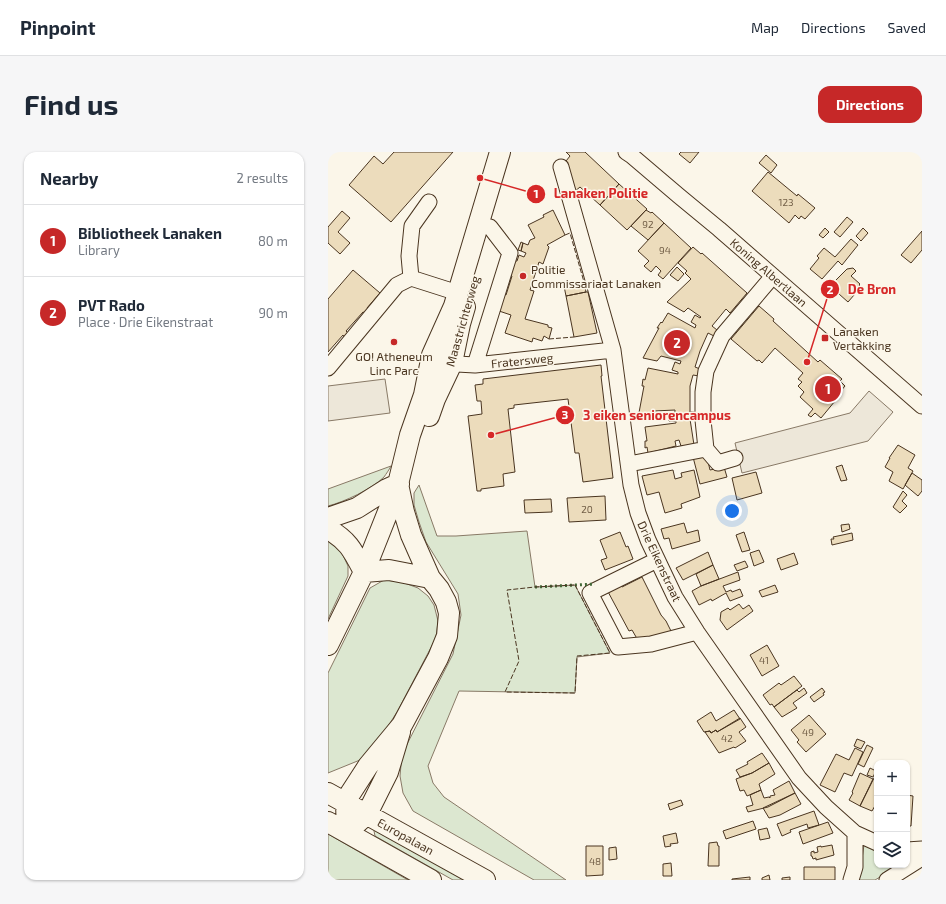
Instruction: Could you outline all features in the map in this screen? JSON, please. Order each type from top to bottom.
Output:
[{"type":"main road","name":"Maastrichterweg","points":[[328,645],[364,572],[398,484],[410,435],[424,396],[432,355],[449,318],[458,293],[500,152]]},
{"type":"main road","name":"Maastrichterweg","points":[[398,484],[421,440],[435,399],[452,363],[464,310],[514,152]]},
{"type":"main road","points":[[328,518],[357,508],[387,489],[398,484],[407,524],[430,578],[446,602],[449,613],[447,636],[438,658],[402,725],[368,766],[348,797],[346,803],[347,832]]},
{"type":"main road","points":[[328,529],[340,536],[349,544],[364,572],[389,570],[430,578]]},
{"type":"main road","points":[[347,832],[367,814],[388,772],[402,725]]},
{"type":"main road","name":"Europalaan","points":[[328,793],[485,880]]},
{"type":"main road","points":[[328,822],[430,880]]},
{"type":"street","name":"Koning Albertlaan","points":[[630,153],[922,406]]},
{"type":"street","name":"Drie Eikenstraat","points":[[561,167],[613,350],[629,464],[638,513],[657,560],[675,597],[697,632],[799,778],[826,807],[855,833],[874,842]]},
{"type":"street","points":[[411,278],[409,256],[412,226],[429,202]]},
{"type":"street","points":[[475,365],[510,253],[490,227]]},
{"type":"street","points":[[735,458],[718,463],[706,449],[703,420],[703,392],[706,371],[722,336],[773,276]]},
{"type":"street","points":[[328,368],[398,285],[411,278],[458,293]]},
{"type":"street","name":"Fratersweg","points":[[432,355],[452,363],[475,365],[613,350]]},
{"type":"street","points":[[629,464],[706,449]]},
{"type":"street","points":[[657,560],[590,593],[618,647],[651,644],[697,632]]},
{"type":"street","points":[[851,880],[855,867],[855,833]]},
{"type":"street","points":[[910,850],[922,849]]},
{"type":"street","points":[[887,880],[922,858]]},
{"type":"green space","points":[[391,466],[379,482],[350,498],[328,506],[328,489]]},
{"type":"green space","points":[[419,485],[437,536],[527,531],[535,587],[575,585],[610,653],[577,657],[575,693],[459,691],[428,766],[433,783],[444,797],[566,880],[534,880],[413,811],[403,793],[400,776],[402,754],[453,654],[461,615],[458,594],[426,542],[419,522],[414,505],[414,493]]},
{"type":"green space","points":[[328,541],[341,551],[348,566],[348,576],[328,619]]},
{"type":"green space","points":[[384,580],[402,582],[418,588],[428,596],[434,605],[438,621],[436,638],[397,712],[385,731],[360,760],[328,773],[328,673],[370,588]]},
{"type":"green space","points":[[376,827],[477,880],[453,880],[375,836],[374,831]]},
{"type":"green space","points":[[328,834],[408,880],[328,880]]},
{"type":"green space","points":[[864,845],[874,849],[874,868],[895,868],[875,880],[859,880]]},
{"type":"shaded area","points":[[385,379],[390,413],[328,421],[328,386]]},
{"type":"shaded area","points":[[869,391],[893,412],[868,441],[742,473],[735,443],[850,413]]},
{"type":"building","points":[[394,152],[453,152],[391,222],[349,185],[374,156],[383,164]]},
{"type":"building","points":[[566,152],[585,152],[619,184],[600,205],[580,187],[574,192],[566,161],[570,156]]},
{"type":"building","points":[[681,152],[699,152],[690,163],[679,154]]},
{"type":"building","points":[[766,155],[777,165],[771,173],[759,163]]},
{"type":"building","points":[[768,172],[797,196],[798,194],[815,208],[805,219],[801,216],[799,219],[795,215],[789,223],[752,191]]},
{"type":"building","points":[[619,184],[647,209],[627,230],[600,205]]},
{"type":"building","name":"Politie Commissariaat Lanaken","points":[[553,210],[565,235],[547,245],[549,247],[543,264],[539,262],[530,290],[534,291],[525,319],[548,325],[548,327],[552,328],[549,339],[544,336],[542,341],[533,338],[532,342],[505,333],[511,315],[499,311],[504,294],[506,295],[512,276],[510,275],[515,261],[517,261],[519,255],[524,257],[526,253],[521,251],[523,243],[528,245],[530,240],[535,238],[528,225],[544,217],[543,215]]},
{"type":"building","points":[[646,210],[651,213],[652,212],[664,223],[648,240],[631,226]]},
{"type":"building","points":[[342,211],[350,218],[338,232],[350,243],[340,254],[328,243],[328,227]]},
{"type":"building","points":[[847,217],[853,222],[840,237],[834,232]]},
{"type":"building","points":[[664,223],[691,248],[663,279],[658,275],[661,271],[656,266],[651,272],[644,266],[649,261],[638,251]]},
{"type":"building","points":[[825,228],[829,232],[823,238],[819,235]]},
{"type":"building","points":[[863,228],[868,233],[861,241],[856,236]]},
{"type":"building","points":[[922,231],[922,250],[911,263],[901,255]]},
{"type":"building","points":[[851,239],[858,245],[842,265],[838,261],[822,279],[810,269],[819,258],[817,256],[824,248],[835,257]]},
{"type":"building","points":[[521,242],[523,243],[521,251],[518,250]]},
{"type":"building","points":[[693,247],[701,254],[702,253],[747,293],[730,313],[726,309],[712,326],[717,330],[714,336],[708,333],[700,351],[695,367],[700,369],[699,376],[693,375],[690,386],[690,412],[696,412],[696,419],[690,419],[694,445],[681,446],[679,440],[675,441],[676,446],[648,453],[647,447],[645,448],[645,441],[647,441],[645,427],[676,423],[676,421],[669,421],[669,414],[675,413],[675,410],[654,411],[652,417],[638,418],[644,386],[642,386],[643,379],[645,380],[648,368],[678,374],[678,372],[672,370],[675,362],[680,364],[681,361],[661,356],[657,361],[643,358],[659,328],[657,328],[668,313],[695,328],[696,325],[691,322],[695,315],[700,318],[701,317],[688,308],[684,312],[667,302],[691,279],[685,273],[687,271],[678,263]]},
{"type":"building","points":[[677,267],[684,274],[678,281],[670,275]]},
{"type":"building","points":[[853,268],[856,271],[851,276],[860,284],[859,285],[861,287],[848,302],[830,286],[847,269]]},
{"type":"building","points":[[353,270],[380,293],[367,308],[368,309],[365,313],[363,312],[346,331],[348,333],[344,337],[343,335],[328,352],[328,299]]},
{"type":"building","points":[[584,282],[586,292],[566,296],[564,286]]},
{"type":"building","points":[[588,292],[597,333],[574,337],[566,296]]},
{"type":"building","points":[[759,306],[774,319],[773,321],[818,362],[820,360],[842,379],[840,381],[845,386],[821,418],[815,413],[811,417],[808,415],[813,409],[800,397],[804,392],[798,386],[802,382],[798,379],[803,373],[775,348],[762,363],[759,360],[757,361],[731,339]]},
{"type":"building","points":[[601,365],[613,478],[583,482],[579,453],[575,453],[568,399],[514,405],[514,408],[508,409],[515,472],[503,474],[504,486],[481,489],[481,491],[477,491],[468,416],[482,414],[481,401],[477,401],[475,385],[483,384],[483,379]]},
{"type":"building","points":[[898,445],[915,455],[908,468],[913,471],[903,489],[889,481],[893,472],[885,467]]},
{"type":"building","points":[[706,453],[710,470],[724,467],[727,477],[700,484],[693,457]]},
{"type":"building","points":[[842,465],[847,480],[841,481],[836,467]]},
{"type":"building","points":[[673,470],[675,479],[682,477],[681,473],[694,470],[700,497],[681,504],[682,508],[665,513],[659,492],[647,495],[642,476]]},
{"type":"building","points":[[756,472],[762,493],[737,500],[732,478]]},
{"type":"building","points":[[912,473],[922,480],[922,491],[918,496],[905,485]]},
{"type":"building","points":[[903,491],[907,495],[902,501],[907,506],[900,513],[893,507]]},
{"type":"building","points":[[605,496],[606,520],[569,522],[567,498]]},
{"type":"building","points":[[551,499],[552,512],[525,513],[524,500]]},
{"type":"building","points":[[684,523],[687,533],[698,530],[700,541],[672,549],[669,538],[664,539],[661,529]]},
{"type":"building","points":[[849,524],[850,529],[842,532],[841,525]]},
{"type":"building","points":[[620,532],[633,559],[605,570],[601,560],[607,558],[600,540]]},
{"type":"building","points":[[744,532],[750,550],[742,552],[736,535]]},
{"type":"building","points":[[852,533],[853,540],[832,545],[831,539],[834,539],[833,537]]},
{"type":"building","points":[[759,550],[764,562],[754,566],[750,553]]},
{"type":"building","points":[[708,552],[713,565],[683,580],[676,568]]},
{"type":"building","points":[[794,553],[798,564],[781,570],[777,559]]},
{"type":"building","points":[[745,561],[748,567],[737,571],[734,565]]},
{"type":"building","points":[[713,565],[719,579],[701,586],[696,574]]},
{"type":"building","points":[[738,572],[740,580],[723,586],[726,592],[731,590],[732,592],[740,589],[743,596],[730,601],[726,593],[712,601],[711,599],[699,605],[692,591]]},
{"type":"building","points":[[642,577],[661,615],[671,631],[651,641],[639,642],[632,630],[629,631],[606,588],[618,582],[622,587]]},
{"type":"building","points":[[775,585],[778,592],[762,597],[759,591]]},
{"type":"building","points":[[739,604],[743,609],[749,605],[753,611],[727,630],[720,620],[721,612],[728,608],[730,610]]},
{"type":"building","points":[[767,645],[779,666],[762,676],[750,655]]},
{"type":"building","points":[[794,676],[802,686],[774,707],[772,704],[770,705],[763,695],[779,683],[781,685]]},
{"type":"building","points":[[804,688],[807,693],[793,703],[797,708],[782,717],[774,707],[797,690],[799,692]]},
{"type":"building","points":[[822,688],[825,692],[823,693],[824,695],[814,702],[810,697]]},
{"type":"building","points":[[734,710],[740,719],[717,732],[716,730],[711,733],[710,731],[704,732],[697,721],[711,712],[716,721]]},
{"type":"building","points":[[809,715],[826,734],[806,752],[797,742],[799,740],[791,730]]},
{"type":"building","points":[[740,718],[746,727],[739,732],[746,741],[735,748],[734,747],[719,753],[705,732],[710,731],[711,733],[716,730],[717,732]]},
{"type":"building","points":[[857,739],[865,742],[861,749],[854,746]]},
{"type":"building","points":[[867,745],[873,748],[864,767],[858,764]]},
{"type":"building","points":[[855,748],[863,752],[852,776],[844,773],[835,792],[820,785],[836,754],[849,760]]},
{"type":"building","points":[[762,753],[769,763],[752,773],[740,777],[736,770],[748,764],[747,762]]},
{"type":"building","points":[[769,763],[775,774],[759,784],[761,790],[747,796],[744,790],[740,791],[736,779],[752,773]]},
{"type":"building","points":[[870,768],[874,770],[873,777],[867,775]]},
{"type":"building","points":[[860,773],[873,779],[860,806],[849,800]]},
{"type":"building","points":[[874,778],[874,808],[872,811],[860,806]]},
{"type":"building","points":[[789,781],[795,793],[768,807],[748,812],[746,807],[753,805],[750,795],[761,790],[764,798],[770,798],[770,796],[775,795],[773,790]]},
{"type":"building","points":[[795,793],[801,804],[780,815],[769,818],[763,808]]},
{"type":"building","points":[[910,796],[913,796],[910,826]]},
{"type":"building","points":[[681,800],[683,805],[670,810],[668,804]]},
{"type":"building","points":[[814,811],[819,825],[808,828],[807,824],[790,830],[791,832],[782,836],[777,824]]},
{"type":"building","points":[[753,821],[756,829],[726,839],[723,831]]},
{"type":"building","points":[[828,822],[833,833],[803,844],[799,832]]},
{"type":"building","points":[[767,828],[770,838],[760,840],[758,830]]},
{"type":"building","points":[[676,833],[678,843],[670,844],[671,846],[665,847],[663,836]]},
{"type":"building","points":[[717,842],[719,846],[719,866],[708,866],[709,843]]},
{"type":"building","points":[[832,845],[834,855],[816,860],[816,858],[813,859],[811,856],[811,852],[818,852],[817,847]]},
{"type":"building","points":[[586,846],[603,846],[603,875],[586,876]]},
{"type":"building","points":[[616,847],[617,859],[609,860],[609,848]]},
{"type":"building","points":[[671,863],[672,876],[663,876],[663,864]]},
{"type":"building","points":[[804,867],[835,867],[835,880],[804,880]]},
{"type":"building","points":[[769,875],[770,880],[762,880],[762,878]]},
{"type":"building","points":[[750,877],[750,880],[732,880],[732,879]]},
{"type":"building","points":[[790,877],[790,880],[782,880],[782,878]]},
{"type":"hedge","points":[[535,587],[595,584]]},
{"type":"fence","points":[[565,235],[570,233],[584,282]]},
{"type":"fence","points":[[549,339],[574,337]]},
{"type":"fence","points":[[575,585],[610,653],[577,656],[575,693],[505,692],[519,661],[507,590],[575,585]]},
{"type":"place","name":"Lanaken Politie","points":[[480,178]]},
{"type":"place","name":"Politie Commissariaat Lanaken","points":[[523,276]]},
{"type":"place","name":"Lanaken Vertakking","points":[[825,338]]},
{"type":"place","name":"GO! Atheneum Linc Parc","points":[[394,342]]},
{"type":"place","name":"PVT Rado","points":[[677,343]]},
{"type":"place","name":"De Bron","points":[[807,362]]},
{"type":"place","name":"Bibliotheek Lanaken","points":[[828,389]]},
{"type":"place","name":"3 eiken seniorencampus","points":[[491,435]]}]
